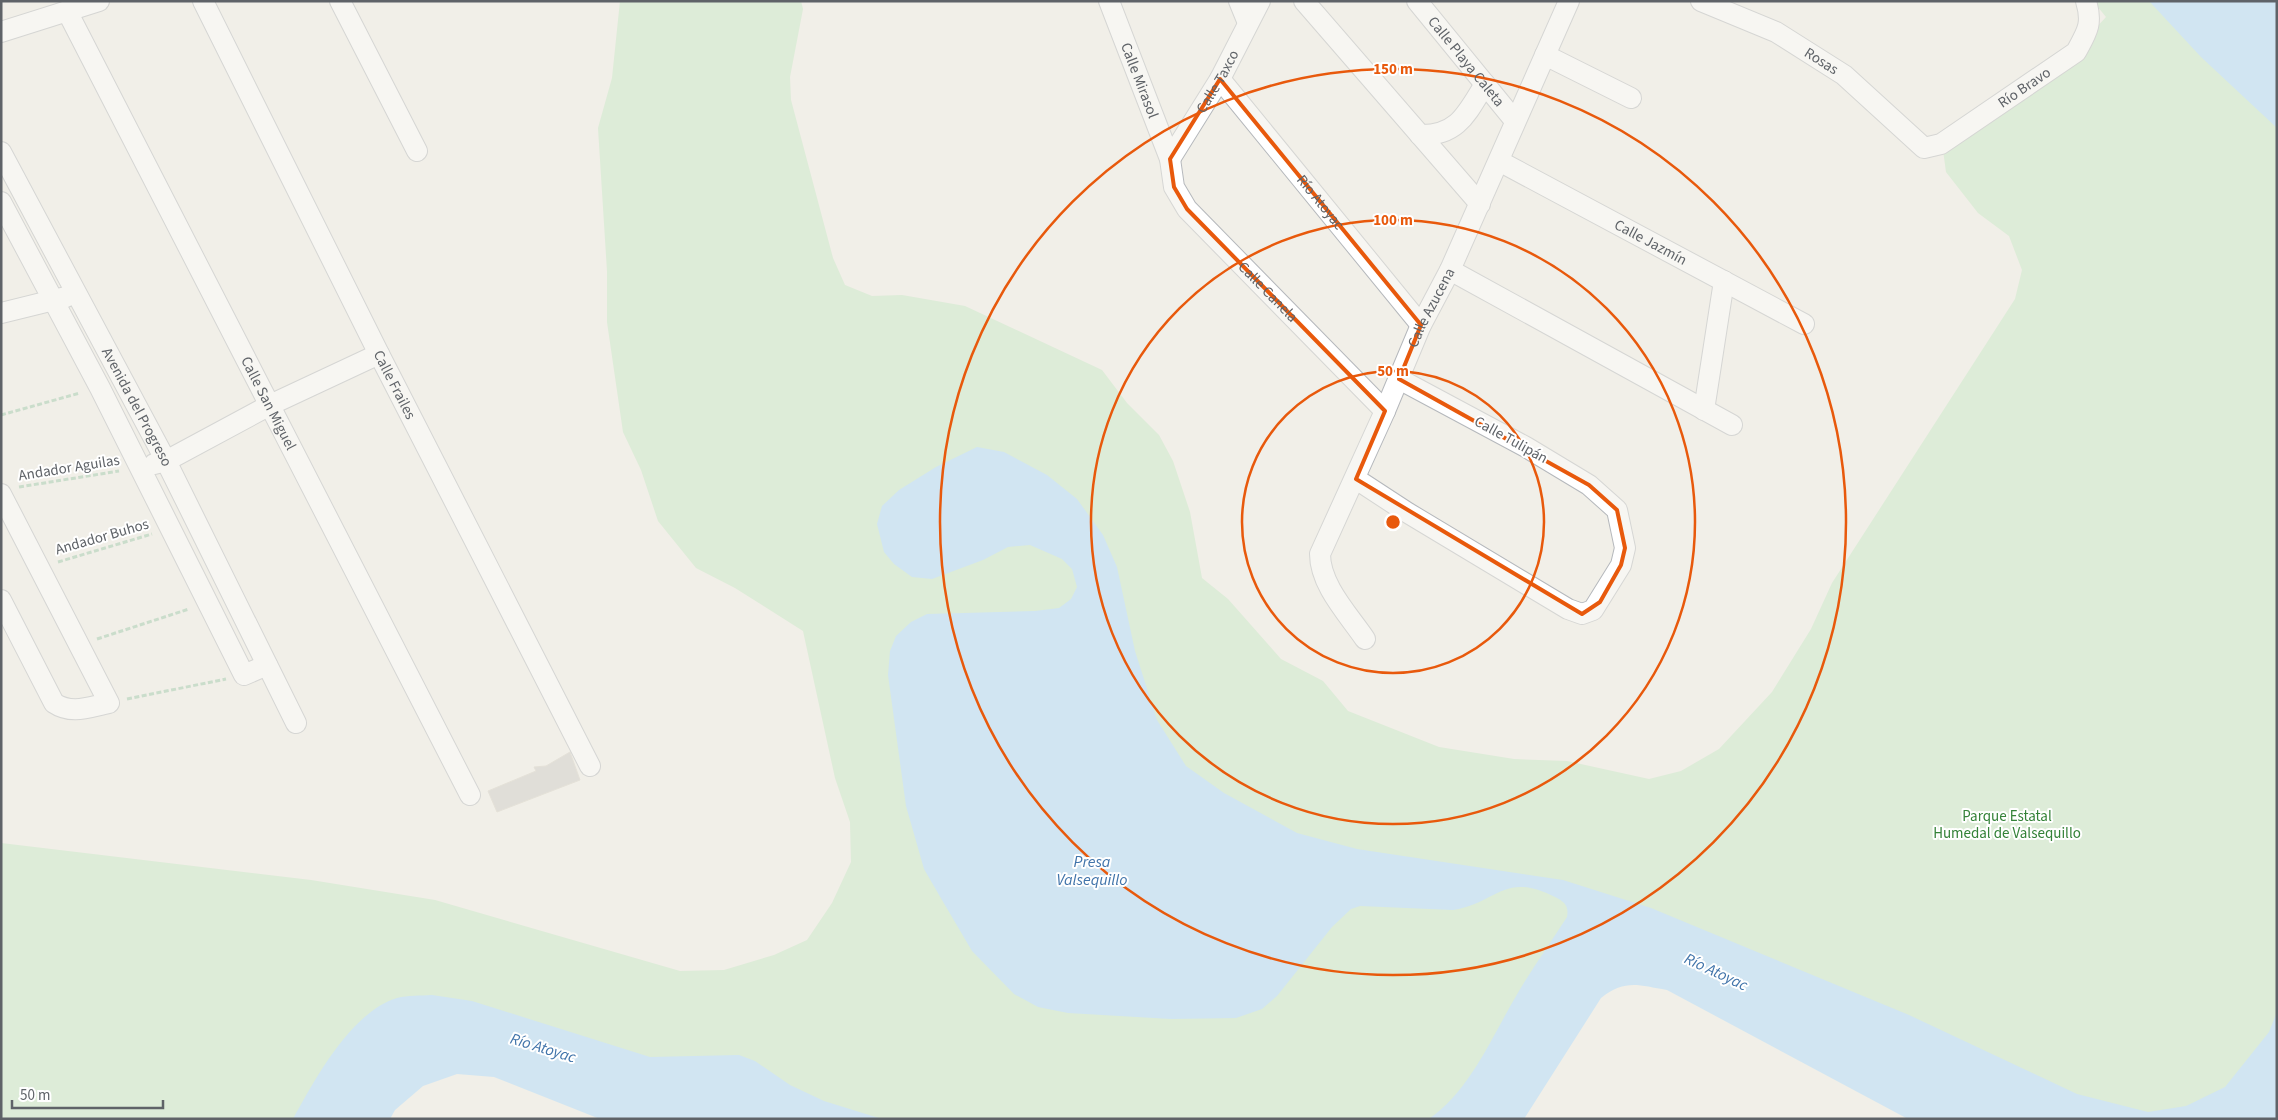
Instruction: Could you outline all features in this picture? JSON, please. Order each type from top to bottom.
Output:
[{"type":"street","points":[[1,32],[99,1]]},
{"type":"street","name":"Calle Frailes","points":[[203,1],[379,354],[590,766]]},
{"type":"street","points":[[340,1],[417,151]]},
{"type":"street","name":"Calle Mirasol","points":[[1109,1],[1170,159]]},
{"type":"street","points":[[1239,1],[1248,23]]},
{"type":"street","name":"Calle Taxco","points":[[1170,159],[1220,79],[1260,1]]},
{"type":"street","points":[[1304,1],[1480,204]]},
{"type":"street","name":"Calle Playa Caleta","points":[[1417,1],[1515,121]]},
{"type":"street","name":"Calle Azucena","points":[[1365,639],[1324,578],[1320,566],[1320,554],[1356,479],[1422,325],[1480,204],[1569,1]]},
{"type":"street","name":"Rosas","points":[[1701,1],[1776,32],[1844,75],[1924,148]]},
{"type":"street","name":"Río Bravo","points":[[1924,148],[1941,144],[2076,52],[2085,36],[2091,17],[2086,1]]},
{"type":"street","name":"Calle San Miguel","points":[[67,11],[470,795]]},
{"type":"street","points":[[1545,55],[1631,98]]},
{"type":"street","name":"Río Atoyac","points":[[1220,79],[1422,325]]},
{"type":"street","points":[[1420,135],[1438,135],[1452,129],[1466,115],[1485,84]]},
{"type":"street","name":"Avenida del Progreso","points":[[1,152],[166,461],[296,723]]},
{"type":"street","name":"Calle Canela","points":[[1170,159],[1174,187],[1187,209],[1385,411]]},
{"type":"street","name":"Calle Jazmín","points":[[1499,161],[1804,324]]},
{"type":"street","name":"Avenida del Progreso","points":[[1,202],[100,388],[169,529],[244,675]]},
{"type":"street","points":[[1450,270],[1732,425]]},
{"type":"street","points":[[1704,410],[1724,282]]},
{"type":"street","points":[[1,313],[77,294]]},
{"type":"street","points":[[140,468],[166,461],[270,405],[379,354]]},
{"type":"street","name":"Calle Tulipán","points":[[1356,479],[1408,513],[1568,609],[1582,614],[1593,610],[1600,602],[1621,565],[1625,548],[1617,510],[1582,480],[1526,447],[1399,379]]},
{"type":"street","points":[[1,600],[54,703],[64,709],[75,710],[109,703],[40,567],[6,491]]},
{"type":"street","points":[[244,675],[267,665]]},
{"type":"path","points":[[1,415],[100,388]]},
{"type":"path","name":"Andador Aguilas","points":[[6,491],[140,468]]},
{"type":"path","name":"Andador Buhos","points":[[40,567],[169,529]]},
{"type":"path","points":[[80,644],[207,604]]},
{"type":"path","points":[[109,703],[244,675]]},
{"type":"highlighted area","points":[[1220,79],[1421,325],[1399,379],[1589,485],[1617,510],[1625,548],[1621,565],[1600,602],[1582,614],[1356,479],[1385,411],[1187,209],[1174,187],[1170,159]]},
{"type":"green space","name":"Parque Estatal Humedal de Valsequillo","points":[[620,1],[801,1],[803,9],[790,77],[791,100],[833,258],[845,285],[872,296],[902,295],[965,306],[1102,370],[1127,403],[1159,435],[1173,461],[1190,512],[1202,578],[1228,599],[1281,659],[1323,681],[1348,711],[1439,747],[1514,759],[1567,761],[1649,779],[1681,771],[1719,749],[1772,692],[1811,629],[1832,583],[2015,299],[2022,270],[2009,236],[1978,213],[1946,172],[1943,150],[2060,67],[2106,17],[2093,1],[2277,1],[2277,1090],[2237,1119],[2010,1119],[1602,964],[1510,1119],[625,1119],[459,1046],[381,1119],[1,1119],[1,843],[311,880],[435,900],[680,971],[724,970],[774,955],[807,940],[832,903],[851,862],[850,822],[835,778],[803,631],[735,588],[696,568],[658,521],[641,470],[623,432],[607,322],[607,271],[598,128],[612,78]]},
{"type":"water","points":[[2149,1],[2277,1],[2277,128],[2201,57]]},
{"type":"water","name":"Presa Valsequillo","points":[[977,447],[1004,452],[1047,475],[1077,499],[1103,535],[1117,567],[1135,651],[1157,720],[1186,766],[1224,793],[1297,833],[1357,849],[1563,880],[1651,908],[1909,1015],[2077,1094],[2148,1112],[2186,1106],[2225,1087],[2269,1032],[2277,1012],[2277,1119],[1908,1119],[1667,990],[1632,985],[1617,988],[1601,998],[1524,1119],[1429,1119],[1444,1107],[1469,1077],[1519,991],[1567,917],[1567,907],[1561,901],[1538,890],[1523,887],[1501,891],[1481,901],[1453,910],[1360,906],[1351,909],[1332,927],[1277,996],[1262,1009],[1236,1018],[1171,1019],[1068,1013],[1038,1007],[1014,994],[972,951],[924,869],[906,806],[888,675],[890,651],[896,636],[911,622],[927,614],[1035,611],[1059,608],[1071,599],[1077,587],[1072,569],[1062,559],[1030,545],[1008,547],[983,560],[932,579],[912,577],[894,564],[884,552],[877,524],[882,506],[899,490],[936,467]]},
{"type":"water","points":[[432,995],[472,1001],[650,1057],[739,1055],[755,1061],[790,1085],[824,1101],[882,1119],[600,1119],[494,1077],[457,1074],[423,1086],[395,1110],[390,1119],[293,1119],[323,1067],[364,1017],[380,1006],[397,998]]},
{"type":"building","points":[[570,752],[580,780],[497,812],[488,791],[536,771],[534,767],[546,766]]}]
